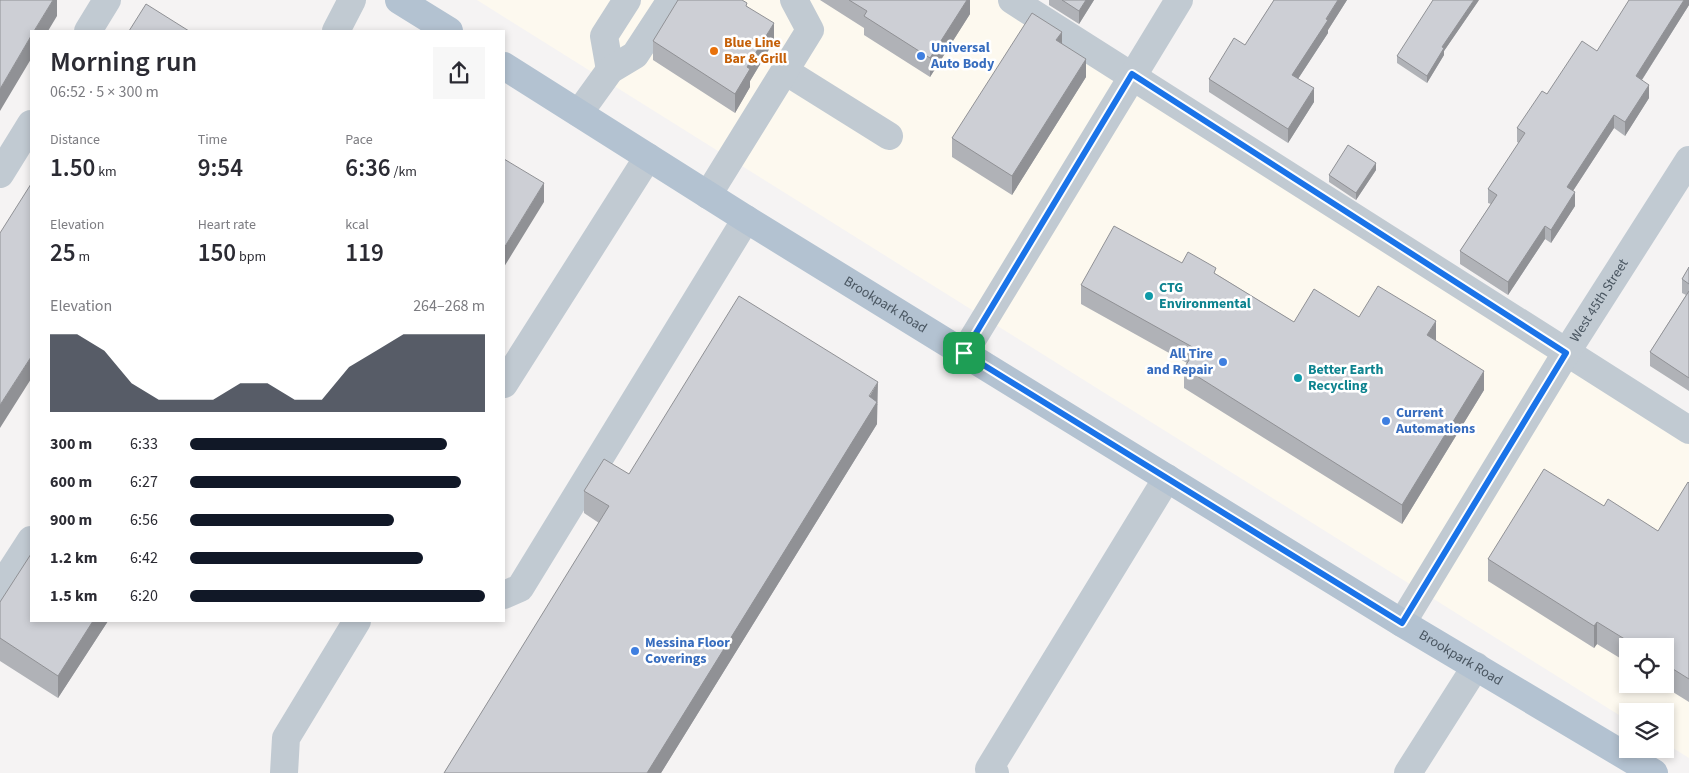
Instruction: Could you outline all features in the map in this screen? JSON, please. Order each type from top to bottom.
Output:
[{"type":"main road","points":[[398,0],[447,30]]},
{"type":"main road","name":"Brookpark Road","points":[[505,67],[746,219],[1402,623],[1654,773]]},
{"type":"street","points":[[89,30],[107,0]]},
{"type":"street","points":[[337,30],[352,0]]},
{"type":"street","points":[[610,70],[604,36],[626,0]]},
{"type":"street","points":[[579,113],[610,70],[635,55],[671,0]]},
{"type":"street","points":[[708,195],[810,30],[794,0]]},
{"type":"street","points":[[1012,0],[1132,74],[1689,430]]},
{"type":"street","points":[[964,353],[1132,74],[1179,0]]},
{"type":"street","points":[[785,71],[889,136]]},
{"type":"street","points":[[0,174],[30,126]]},
{"type":"street","points":[[505,382],[648,157]]},
{"type":"street","name":"West 45th Street","points":[[1402,623],[1566,353],[1689,160]]},
{"type":"street","points":[[505,595],[520,588],[746,219]]},
{"type":"street","points":[[990,772],[1167,478]]},
{"type":"street","points":[[0,588],[30,542]]},
{"type":"street","points":[[284,773],[286,738],[356,622]]},
{"type":"street","points":[[1408,773],[1476,666]]},
{"type":"shaded area","points":[[477,0],[1016,0],[1689,418],[1689,758],[1674,749],[1674,703],[1619,703],[1619,715]]},
{"type":"building","points":[[0,0],[53,0],[35,30],[30,30],[30,38],[0,89]]},
{"type":"building","name":"Blue Line Bar & Grill","points":[[678,0],[742,0],[747,3],[746,6],[774,23],[747,67],[750,69],[735,94],[653,41]]},
{"type":"building","points":[[849,0],[967,0],[930,58],[864,16],[867,11]]},
{"type":"building","points":[[1062,0],[1086,0],[1079,11]]},
{"type":"building","points":[[1274,0],[1338,0],[1326,19],[1328,20],[1292,75],[1314,88],[1288,129],[1209,79],[1234,38],[1245,45]]},
{"type":"building","points":[[1433,0],[1474,0],[1442,47],[1444,48],[1427,76],[1397,56]]},
{"type":"building","points":[[1629,0],[1684,0],[1636,76],[1649,85],[1625,122],[1614,115],[1567,187],[1575,192],[1551,230],[1545,226],[1508,282],[1460,251],[1497,195],[1488,189],[1525,133],[1517,128],[1542,91],[1547,94],[1582,41],[1597,51]]},
{"type":"building","points":[[146,4],[187,30],[130,30]]},
{"type":"building","points":[[1032,13],[1062,32],[1056,40],[1086,59],[1012,176],[952,138]]},
{"type":"building","points":[[1348,145],[1376,163],[1356,193],[1329,175]]},
{"type":"building","points":[[505,160],[544,183],[505,246]]},
{"type":"building","points":[[30,186],[30,359],[0,405],[0,233]]},
{"type":"building","points":[[1114,226],[1182,263],[1188,252],[1216,268],[1214,273],[1294,322],[1314,289],[1359,317],[1378,286],[1436,321],[1427,335],[1484,371],[1402,505],[1184,368],[1196,349],[1081,285]]},
{"type":"building","points":[[1689,267],[1689,284],[1682,279]]},
{"type":"building","points":[[1689,291],[1689,378],[1650,352]]},
{"type":"building","name":"Messina Floor Coverings","points":[[739,296],[878,382],[869,396],[877,402],[647,773],[444,773],[609,506],[584,491],[604,459],[629,474]]},
{"type":"building","points":[[1544,469],[1604,506],[1608,499],[1658,531],[1688,482],[1689,679],[1674,670],[1674,638],[1623,638],[1597,622],[1594,626],[1488,559]]},
{"type":"building","points":[[30,556],[30,622],[92,622],[58,676],[0,638],[0,602]]},
{"type":"place","name":"Blue Line Bar & Grill","points":[[714,51]]},
{"type":"place","name":"Universal Auto Body","points":[[921,56]]},
{"type":"place","name":"CTG Environmental","points":[[1149,296]]},
{"type":"place","name":"All Tire and Repair","points":[[1223,362]]},
{"type":"place","name":"Better Earth Recycling","points":[[1298,378]]},
{"type":"place","name":"Current Automations","points":[[1386,421]]},
{"type":"place","name":"Messina Floor Coverings","points":[[635,651]]},
{"type":"route","points":[[1132,74],[1566,353],[1402,623],[964,353],[1132,74]]}]
